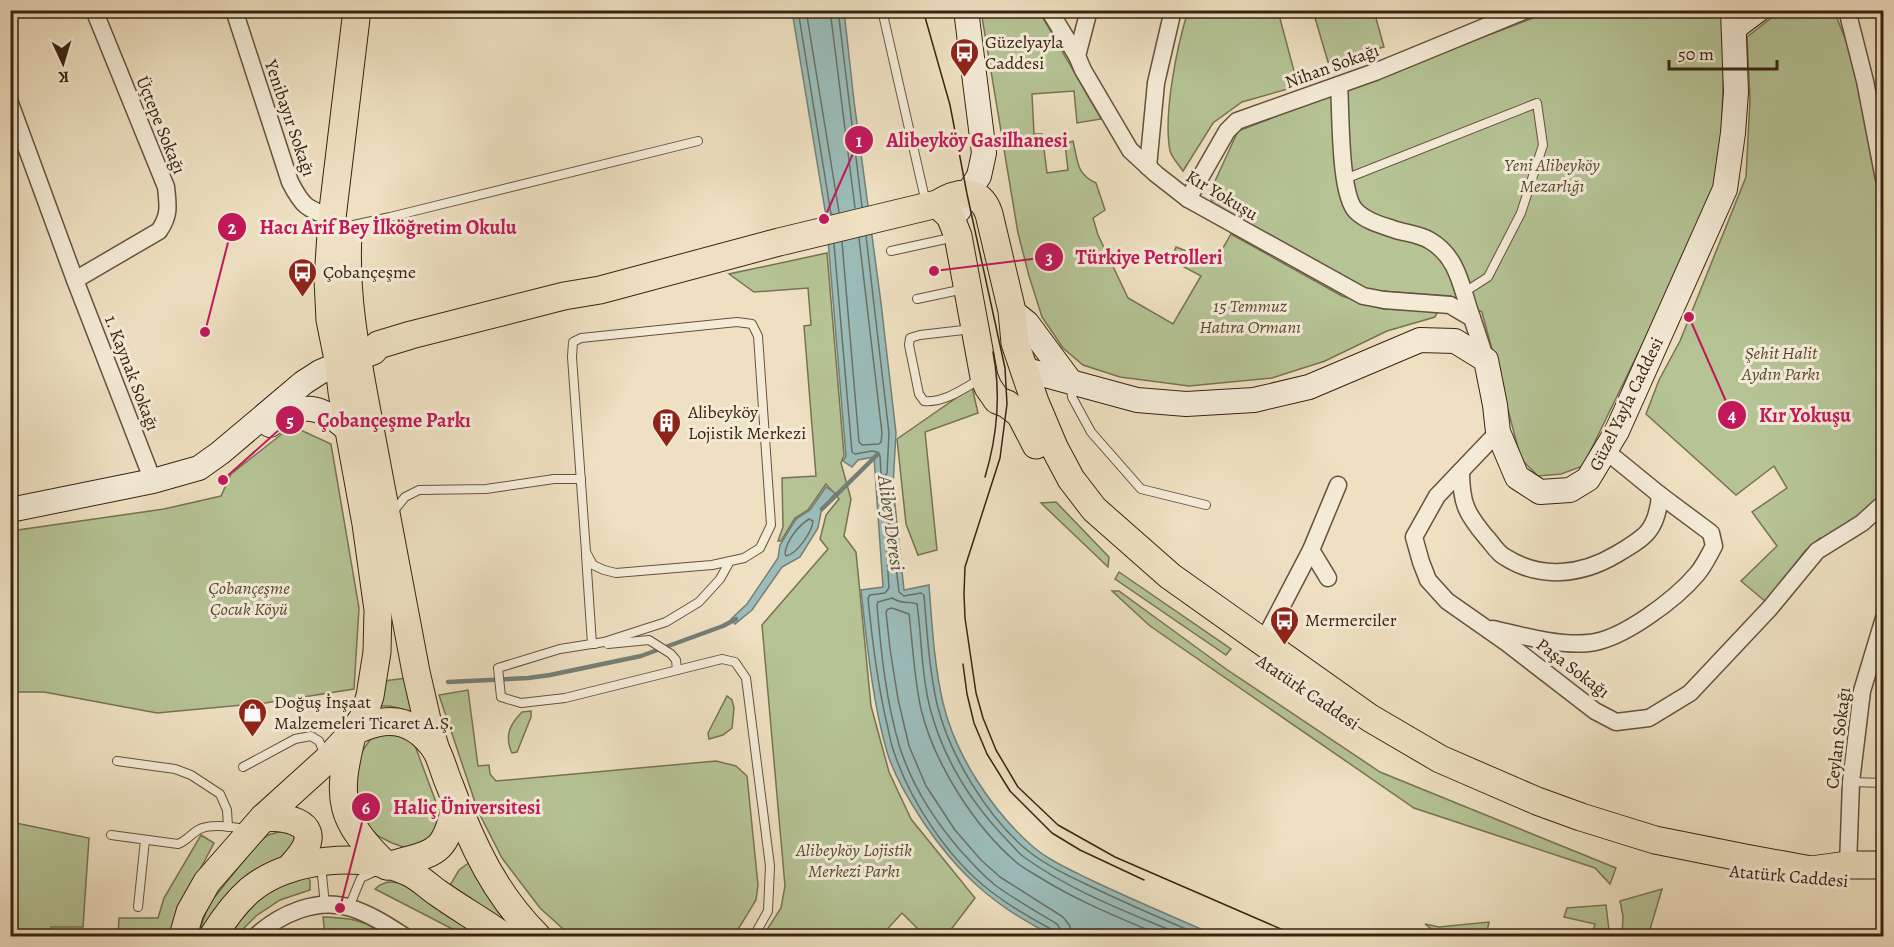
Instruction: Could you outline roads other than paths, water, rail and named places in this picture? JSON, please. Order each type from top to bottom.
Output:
[{"type":"main road","points":[[183,936],[190,912],[207,882],[248,825],[327,760],[363,718],[370,696],[377,652],[378,610],[366,524],[359,426],[348,360],[350,311],[347,262],[341,222],[357,10]]},
{"type":"main road","points":[[348,360],[332,330],[328,299],[374,10]]},
{"type":"main road","name":"Atatürk Caddesi","points":[[966,10],[984,153],[993,195],[994,231]]},
{"type":"main road","points":[[1733,19],[1758,10]]},
{"type":"main road","name":"Güzel Yayla Caddesi","points":[[1486,360],[1495,405],[1497,432],[1517,477],[1540,492],[1570,490],[1588,479],[1606,451],[1725,189],[1736,92],[1733,19]]},
{"type":"main road","name":"Atatürk Caddesi","points":[[984,153],[979,176],[968,194],[980,198],[986,204],[1012,311],[1015,343],[1054,447],[1071,479],[1094,509],[1170,576],[1370,718],[1440,759],[1537,801],[1616,829],[1698,849],[1811,870],[1884,880]]},
{"type":"main road","points":[[10,510],[153,481],[199,468],[303,383],[320,372],[373,351],[378,345],[820,232],[944,218],[950,197],[968,194]]},
{"type":"main road","name":"Atatürk Caddesi","points":[[944,218],[968,288],[984,377],[988,387],[997,400],[1020,414],[1053,480],[1076,511],[1166,593],[1319,701],[1395,751],[1443,777],[1562,825],[1628,846],[1733,872],[1807,881],[1884,865]]},
{"type":"main road","points":[[537,936],[519,917],[494,882],[456,803],[436,750],[419,688],[388,518],[359,426],[376,374],[390,358],[410,349],[551,311],[583,300],[600,290]]},
{"type":"main road","points":[[350,311],[357,321],[372,329],[411,335]]},
{"type":"main road","points":[[1012,311],[1027,323],[1070,381]]},
{"type":"main road","points":[[976,333],[984,360],[1005,368],[1023,369],[1137,400],[1186,404],[1254,400],[1309,387],[1420,340],[1455,341],[1486,360]]},
{"type":"main road","points":[[153,481],[191,478],[213,471],[277,421],[300,409],[324,412],[359,426]]},
{"type":"main road","points":[[387,866],[360,837],[346,812],[342,784],[353,732],[371,723],[402,723],[416,729],[436,750]]},
{"type":"main road","points":[[387,866],[422,856],[441,847],[452,825],[456,803]]},
{"type":"main road","points":[[248,825],[275,817],[301,824],[306,832],[307,841],[304,849],[289,869]]},
{"type":"main road","points":[[213,936],[236,904],[260,883],[289,869],[320,861],[354,860],[408,872],[503,936]]},
{"type":"street","name":"Üçtepe Sokağı","points":[[75,280],[159,231],[167,219],[168,206],[166,188],[94,10]]},
{"type":"street","name":"Yenibayır Sokağı","points":[[234,10],[290,182],[300,201],[309,209],[341,222]]},
{"type":"street","name":"Kır Yokuşu","points":[[1049,10],[1130,150],[1188,199],[1363,296],[1384,300],[1450,305],[1472,318]]},
{"type":"street","points":[[1077,56],[1089,10]]},
{"type":"street","points":[[1148,167],[1156,83],[1173,10]]},
{"type":"street","name":"Nihan Sokağı","points":[[1188,199],[1227,131],[1238,121],[1375,72],[1526,10]]},
{"type":"street","points":[[1847,10],[1865,81],[1884,179]]},
{"type":"street","points":[[1339,85],[1345,179],[1348,196],[1356,211],[1374,224],[1427,239],[1444,251],[1456,268],[1486,360]]},
{"type":"street","name":"1. Kaynak Sokağı","points":[[10,103],[75,280],[153,481]]},
{"type":"street","name":"Paşa Sokağı","points":[[1497,432],[1437,496],[1414,537],[1428,580],[1447,600],[1595,711],[1616,722],[1649,718],[1690,693],[1770,608],[1817,551],[1862,523],[1884,503]]},
{"type":"street","points":[[1484,627],[1524,636],[1590,643],[1624,631],[1677,596],[1700,572],[1714,546],[1711,533],[1606,451]]},
{"type":"street","points":[[1461,471],[1461,493],[1471,519],[1503,557],[1536,572],[1567,573],[1599,565],[1633,545],[1653,527],[1660,495]]},
{"type":"street","points":[[1263,642],[1311,550],[1338,485]]},
{"type":"street","points":[[1311,550],[1328,578]]},
{"type":"street","name":"Ceylan Sokağı","points":[[1849,874],[1851,782],[1862,691],[1884,618]]},
{"type":"street","points":[[256,936],[284,916],[325,905],[349,907],[370,916],[404,936]]},
{"type":"lane","points":[[882,10],[944,218],[891,251]]},
{"type":"lane","points":[[1345,179],[1538,103],[1543,145],[1521,213],[1488,277],[1463,294]]},
{"type":"lane","points":[[341,222],[390,217],[698,141]]},
{"type":"lane","points":[[917,299],[968,288]]},
{"type":"lane","points":[[586,552],[593,565],[616,573],[712,565],[744,558],[760,548],[771,525],[758,336],[752,324],[736,322],[581,338],[573,342],[572,357],[592,644]]},
{"type":"lane","points":[[976,333],[920,335],[910,338],[909,345],[919,394],[924,401],[951,396],[984,377]]},
{"type":"lane","points":[[1070,381],[1072,397],[1091,432],[1141,489],[1206,505]]},
{"type":"lane","points":[[388,518],[405,496],[419,490],[486,489],[554,479],[581,479]]},
{"type":"lane","points":[[730,561],[720,579],[699,602],[666,622],[604,642],[560,649],[498,668],[501,697],[521,703],[566,698],[722,659],[735,662],[746,678],[770,866],[768,911],[754,936]]},
{"type":"lane","points":[[592,644],[649,640],[671,654],[676,660],[677,670]]},
{"type":"lane","points":[[243,767],[295,739],[311,736],[319,741],[327,760]]},
{"type":"lane","points":[[117,761],[175,769],[191,774],[220,794],[227,810],[248,825]]},
{"type":"lane","points":[[1851,782],[1884,783]]},
{"type":"lane","points":[[111,835],[178,844],[199,829],[248,825]]},
{"type":"lane","points":[[138,908],[146,840]]},
{"type":"lane","points":[[320,861],[325,905]]},
{"type":"lane","points":[[349,907],[362,879],[387,866]]},
{"type":"water","name":"Alibey Deresi","points":[[792,11],[844,11],[896,433],[893,486],[904,590],[929,585],[940,688],[956,742],[976,780],[988,797],[1016,830],[1037,850],[1093,881],[1217,936],[1054,936],[1013,913],[962,871],[920,817],[897,777],[887,752],[877,712],[861,590],[883,587],[874,457],[858,460],[852,467],[843,461],[846,456],[826,216]]},
{"type":"water","points":[[826,487],[835,493],[821,512],[818,528],[800,557],[782,567],[752,610],[735,624],[731,619],[747,604],[778,558],[780,545],[796,519],[810,510]]},
{"type":"waterway","points":[[822,509],[878,454]]},
{"type":"waterway","points":[[448,682],[528,678],[641,656],[723,626],[736,619]]},
{"type":"tram line","points":[[923,10],[950,105],[1005,368],[1007,404],[1000,458],[965,567],[965,618],[976,693],[983,718],[996,750],[1018,787],[1058,825],[1115,857],[1297,936]]},
{"type":"tram line","points":[[985,477],[996,415],[997,383],[993,352]]},
{"type":"tram line","points":[[963,664],[974,723],[987,754],[1010,791],[1052,833],[1080,850],[1144,880]]},
{"type":"place","name":"Güzelyayla Caddesi","points":[[964,78]]},
{"type":"place","name":"Alibeyköy Gasilhanesi","points":[[824,219]]},
{"type":"place","name":"Türkiye Petrolleri","points":[[934,271]]},
{"type":"place","name":"Çobançeşme","points":[[302,298]]},
{"type":"place","name":"Kır Yokuşu","points":[[1689,317]]},
{"type":"place","name":"Hacı Arif Bey İlköğretim Okulu","points":[[205,332]]},
{"type":"place","name":"Alibeyköy Lojistik Merkezi","points":[[667,448]]},
{"type":"place","name":"Çobançeşme Parkı","points":[[223,480]]},
{"type":"place","name":"Mermerciler","points":[[1284,646]]},
{"type":"place","name":"Doğuş İnşaat Malzemeleri Ticaret A.Ş.","points":[[253,738]]},
{"type":"place","name":"Haliç Üniversitesi","points":[[340,908]]},
{"type":"park label","name":"Yeni Alibeyköy Mezarlığı","points":[[1552,175]]},
{"type":"park label","name":"15 Temmuz Hatıra Ormanı","points":[[1250,316]]},
{"type":"park label","name":"Şehit Halit Aydın Parkı","points":[[1781,364]]},
{"type":"park label","name":"Çobançeşme Çocuk Köyü","points":[[249,598]]},
{"type":"park label","name":"Alibeyköy Lojistik Merkezi Parkı","points":[[854,860]]}]
